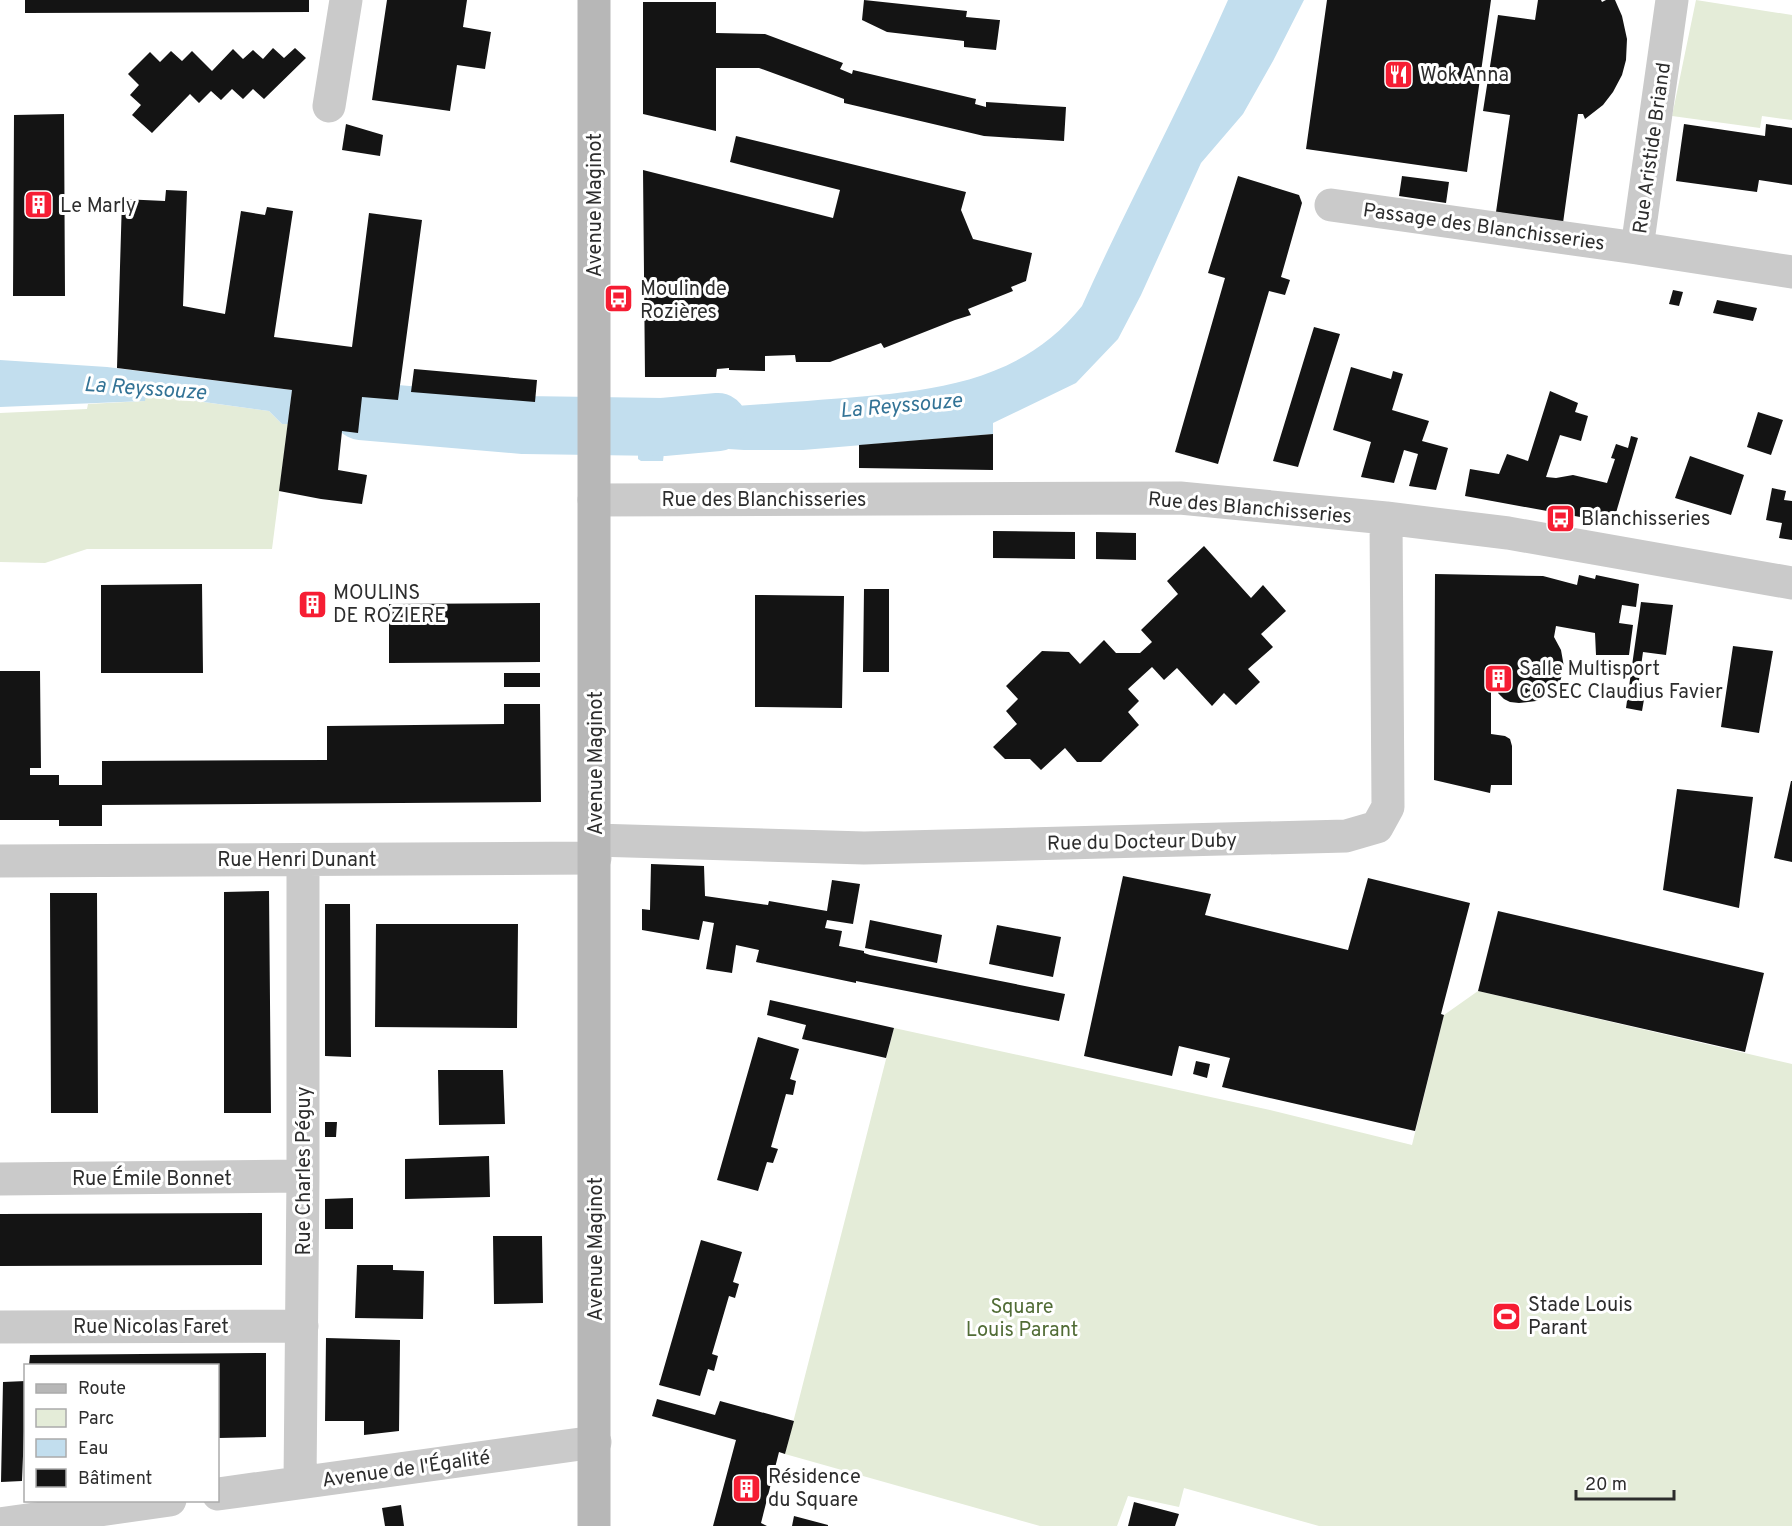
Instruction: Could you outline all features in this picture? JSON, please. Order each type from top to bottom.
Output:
[{"type":"main road","name":"Avenue Maginot","points":[[594,0],[594,1526]]},
{"type":"street","points":[[329,106],[346,0]]},
{"type":"street","name":"Rue Aristide Briand","points":[[1672,0],[1637,248],[1792,272]]},
{"type":"street","name":"Passage des Blanchisseries","points":[[1331,205],[1637,248]]},
{"type":"street","name":"Rue des Blanchisseries","points":[[594,488],[1180,498],[1386,518],[1508,533],[1792,583]]},
{"type":"street","name":"Rue du Docteur Duby","points":[[595,849],[864,848],[1346,836],[1377,827],[1388,807],[1386,518]]},
{"type":"street","name":"Rue Henri Dunant","points":[[0,861],[303,860],[595,849]]},
{"type":"street","name":"Rue Charles Péguy","points":[[300,1482],[303,860]]},
{"type":"street","name":"Rue Émile Bonnet","points":[[0,1179],[303,1176]]},
{"type":"street","name":"Rue Nicolas Faret","points":[[0,1327],[302,1326]]},
{"type":"street","name":"Avenue de l'Égalité","points":[[219,1494],[595,1442]]},
{"type":"street","points":[[0,1524],[122,1517],[164,1502]]},
{"type":"green space","points":[[1696,0],[1792,15],[1792,120],[1762,116],[1760,128],[1672,116]]},
{"type":"green space","points":[[145,394],[269,411],[282,424],[288,424],[272,549],[87,549],[45,563],[0,562],[0,413],[87,409],[88,404],[145,401]]},
{"type":"green space","name":"Stade Louis Parant","points":[[1478,991],[1792,1064],[1792,1526],[1319,1526],[1184,1488],[1179,1507],[1128,1496],[1117,1526],[1040,1526],[785,1454],[894,1028],[1270,1110],[1412,1145],[1444,1015]]},
{"type":"water","points":[[1228,0],[1304,0],[1243,114],[1201,163],[1141,295],[1118,339],[1076,383],[993,423],[993,434],[803,450],[744,450],[665,445],[663,461],[638,459],[638,409],[743,406],[920,390],[956,383],[991,372],[1024,356],[1055,335],[1082,306]]},
{"type":"water","points":[[0,360],[107,367],[292,390],[288,424],[282,424],[269,411],[146,394],[145,401],[0,407]]},
{"type":"water","points":[[362,397],[398,397],[540,410],[539,446],[374,422],[373,435],[358,433]]},
{"type":"building","points":[[25,0],[309,0],[309,12],[25,13]]},
{"type":"building","points":[[387,0],[467,0],[463,27],[491,32],[485,69],[457,65],[450,111],[372,100]]},
{"type":"building","points":[[864,0],[967,11],[966,17],[1000,20],[996,50],[964,47],[964,41],[887,32],[862,20]]},
{"type":"building","name":"Wok Anna","points":[[1327,0],[1491,0],[1467,172],[1306,149]]},
{"type":"building","points":[[1538,0],[1601,0],[1602,2],[1615,0],[1622,16],[1627,39],[1626,60],[1622,75],[1613,92],[1603,105],[1585,119],[1583,114],[1578,114],[1563,223],[1496,212],[1510,115],[1483,111],[1498,15],[1535,20]]},
{"type":"building","points":[[643,2],[716,2],[716,33],[765,34],[843,63],[840,69],[852,74],[853,70],[976,99],[975,104],[986,107],[986,102],[1066,107],[1064,141],[984,136],[844,103],[844,99],[759,68],[716,68],[716,131],[643,114]]},
{"type":"building","points":[[273,48],[284,58],[295,48],[306,58],[264,99],[253,89],[243,99],[232,89],[221,100],[211,91],[199,103],[190,94],[152,133],[132,115],[141,105],[130,95],[139,85],[128,74],[150,52],[160,62],[171,51],[182,61],[192,51],[212,71],[233,49],[243,59],[253,50],[263,59]]},
{"type":"building","name":"Le Marly","points":[[64,114],[65,296],[13,296],[14,115]]},
{"type":"building","points":[[346,124],[383,135],[380,156],[342,150]]},
{"type":"building","points":[[1684,124],[1765,136],[1766,124],[1792,128],[1792,185],[1759,180],[1757,192],[1676,181]]},
{"type":"building","points":[[736,136],[966,192],[961,210],[973,239],[1032,253],[1026,281],[1011,287],[1013,291],[968,309],[971,315],[884,348],[881,343],[830,362],[796,362],[795,355],[765,356],[765,371],[729,370],[729,368],[717,369],[716,377],[645,377],[643,170],[833,218],[840,190],[730,162]]},
{"type":"building","points":[[1238,176],[1299,195],[1302,203],[1281,277],[1290,280],[1285,295],[1269,291],[1218,464],[1175,452],[1225,278],[1208,273]]},
{"type":"building","points":[[1402,176],[1449,182],[1446,203],[1399,196]]},
{"type":"building","points":[[166,190],[187,191],[183,306],[225,314],[241,211],[265,215],[267,207],[293,211],[274,337],[352,347],[369,213],[422,220],[398,400],[362,397],[358,433],[342,431],[338,470],[367,475],[362,504],[279,491],[292,390],[117,368],[122,199],[165,201]]},
{"type":"building","points":[[1673,290],[1683,292],[1679,306],[1669,304]]},
{"type":"building","points":[[1717,300],[1757,308],[1753,321],[1713,313]]},
{"type":"building","points":[[1314,327],[1340,334],[1298,467],[1273,461]]},
{"type":"building","points":[[1351,367],[1391,379],[1393,371],[1403,374],[1392,410],[1429,421],[1422,441],[1448,448],[1436,490],[1409,486],[1418,454],[1404,450],[1394,483],[1361,477],[1371,442],[1333,430]]},
{"type":"building","points":[[414,369],[537,380],[535,402],[411,392]]},
{"type":"building","points":[[1550,391],[1578,403],[1575,412],[1588,416],[1581,441],[1560,435],[1546,477],[1573,475],[1607,483],[1615,459],[1611,458],[1616,444],[1628,448],[1631,436],[1638,438],[1613,523],[1465,496],[1470,469],[1499,474],[1507,454],[1528,461]]},
{"type":"building","points":[[1758,412],[1783,420],[1771,455],[1747,447]]},
{"type":"building","points":[[993,434],[993,470],[859,468],[859,445]]},
{"type":"building","points":[[1690,456],[1744,475],[1731,515],[1675,498]]},
{"type":"building","points":[[1772,488],[1786,491],[1784,500],[1792,501],[1792,540],[1779,538],[1782,523],[1766,520]]},
{"type":"building","points":[[993,531],[1075,532],[1075,559],[993,558]]},
{"type":"building","points":[[1096,532],[1136,533],[1136,560],[1096,559]]},
{"type":"building","points":[[1204,546],[1251,598],[1263,585],[1286,611],[1261,634],[1273,647],[1248,669],[1260,682],[1236,705],[1224,693],[1212,706],[1177,668],[1164,680],[1152,667],[1128,689],[1139,701],[1128,712],[1139,725],[1101,762],[1077,762],[1065,748],[1041,770],[1030,759],[1005,759],[993,747],[1017,724],[1006,711],[1018,699],[1006,686],[1042,651],[1069,652],[1080,664],[1104,640],[1116,653],[1140,653],[1152,642],[1141,630],[1178,594],[1167,581]]},
{"type":"building","name":"Salle Multisport COSEC Claudius Favier","points":[[1435,574],[1543,576],[1577,585],[1579,575],[1595,579],[1596,575],[1639,584],[1636,607],[1622,605],[1619,623],[1633,625],[1629,655],[1596,655],[1595,633],[1556,626],[1554,637],[1561,650],[1564,667],[1560,682],[1554,691],[1547,697],[1536,701],[1519,703],[1504,699],[1498,693],[1499,686],[1491,686],[1491,734],[1510,739],[1512,785],[1491,785],[1490,793],[1434,780]]},
{"type":"building","points":[[202,584],[203,673],[101,673],[101,585]]},
{"type":"building","points":[[864,589],[889,589],[889,672],[863,672]]},
{"type":"building","name":"MOULINS DE ROZIERE","points":[[309,593],[323,606],[316,613],[302,602]]},
{"type":"building","points":[[755,595],[844,596],[842,708],[755,707]]},
{"type":"building","points":[[1641,602],[1673,605],[1666,655],[1643,652],[1638,687],[1646,688],[1642,711],[1626,708]]},
{"type":"building","points":[[540,603],[540,662],[389,663],[389,604]]},
{"type":"building","points":[[1733,646],[1773,651],[1759,733],[1721,727]]},
{"type":"building","points":[[0,671],[40,671],[41,768],[30,768],[30,775],[59,775],[59,785],[102,785],[102,761],[327,760],[327,726],[504,724],[504,704],[540,704],[541,802],[102,805],[102,826],[59,826],[59,820],[0,820]]},
{"type":"building","points":[[504,673],[540,673],[540,687],[504,687]]},
{"type":"building","points":[[1792,781],[1792,862],[1774,858]]},
{"type":"building","points":[[1677,789],[1753,797],[1739,908],[1663,890]]},
{"type":"building","points":[[651,864],[704,866],[705,896],[768,905],[769,901],[827,911],[832,880],[860,884],[853,924],[827,920],[825,928],[842,931],[839,946],[864,951],[870,955],[1065,994],[1059,1021],[756,962],[759,950],[736,945],[732,973],[706,969],[714,923],[703,921],[699,940],[642,930],[642,909],[650,910]]},
{"type":"building","points":[[1123,876],[1211,894],[1205,915],[1348,950],[1368,878],[1470,903],[1441,1014],[1444,1015],[1415,1131],[1222,1087],[1230,1058],[1179,1046],[1172,1076],[1084,1056]]},
{"type":"building","points":[[269,891],[271,1113],[224,1113],[224,892]]},
{"type":"building","points":[[50,893],[97,893],[98,1113],[51,1113]]},
{"type":"building","points":[[325,904],[350,904],[351,1057],[325,1056]]},
{"type":"building","points":[[1498,911],[1764,973],[1745,1052],[1478,991]]},
{"type":"building","points":[[870,920],[942,935],[937,963],[865,948]]},
{"type":"building","points":[[376,924],[518,924],[517,1028],[375,1027]]},
{"type":"building","points":[[997,925],[1061,937],[1053,977],[989,964]]},
{"type":"building","points":[[770,1000],[894,1028],[886,1058],[802,1039],[806,1025],[767,1015]]},
{"type":"building","points":[[758,1037],[799,1049],[790,1079],[796,1081],[793,1095],[786,1094],[771,1147],[778,1149],[773,1163],[767,1162],[758,1191],[717,1180]]},
{"type":"building","points":[[1196,1061],[1210,1064],[1207,1078],[1193,1074]]},
{"type":"building","points":[[438,1070],[503,1070],[505,1124],[439,1125]]},
{"type":"building","points":[[325,1122],[337,1122],[336,1137],[325,1137]]},
{"type":"building","points":[[489,1156],[490,1197],[405,1199],[405,1159]]},
{"type":"building","points":[[353,1198],[353,1229],[325,1229],[325,1199]]},
{"type":"building","points":[[262,1213],[262,1265],[0,1266],[0,1214]]},
{"type":"building","points":[[493,1236],[542,1236],[543,1303],[494,1304]]},
{"type":"building","points":[[701,1240],[742,1252],[733,1282],[739,1284],[735,1298],[729,1296],[712,1354],[718,1356],[714,1371],[708,1369],[700,1396],[659,1385]]},
{"type":"building","points":[[357,1265],[393,1265],[393,1270],[424,1271],[423,1319],[355,1318]]},
{"type":"building","points":[[326,1338],[400,1340],[399,1431],[364,1435],[364,1421],[325,1421]]},
{"type":"building","points":[[266,1353],[266,1437],[219,1438],[219,1364],[29,1364],[30,1355]]},
{"type":"building","points":[[24,1381],[22,1481],[1,1482],[3,1382]]},
{"type":"building","points":[[657,1399],[715,1415],[720,1401],[794,1421],[785,1454],[779,1452],[761,1523],[767,1526],[713,1526],[736,1440],[652,1416]]},
{"type":"building","points":[[1134,1502],[1179,1514],[1175,1526],[1128,1526]]},
{"type":"building","points":[[401,1505],[404,1526],[385,1526],[382,1508]]},
{"type":"building","name":"Résidence du Square","points":[[794,1516],[828,1525],[828,1526],[792,1526]]},
{"type":"waterway","name":"La Reyssouze","points":[[361,411],[524,425],[663,427],[718,422]]},
{"type":"place","name":"Wok Anna","points":[[1399,74]]},
{"type":"place","name":"Le Marly","points":[[39,205]]},
{"type":"place","name":"Moulin de Rozières","points":[[619,299]]},
{"type":"place","name":"Blanchisseries","points":[[1560,518]]},
{"type":"place","name":"MOULINS DE ROZIERE","points":[[312,604]]},
{"type":"place","name":"Salle Multisport COSEC Claudius Favier","points":[[1498,679]]},
{"type":"place","name":"Stade Louis Parant","points":[[1507,1316]]},
{"type":"place","name":"Résidence du Square","points":[[747,1488]]},
{"type":"park label","name":"Square Louis Parant","points":[[1022,1318]]}]
